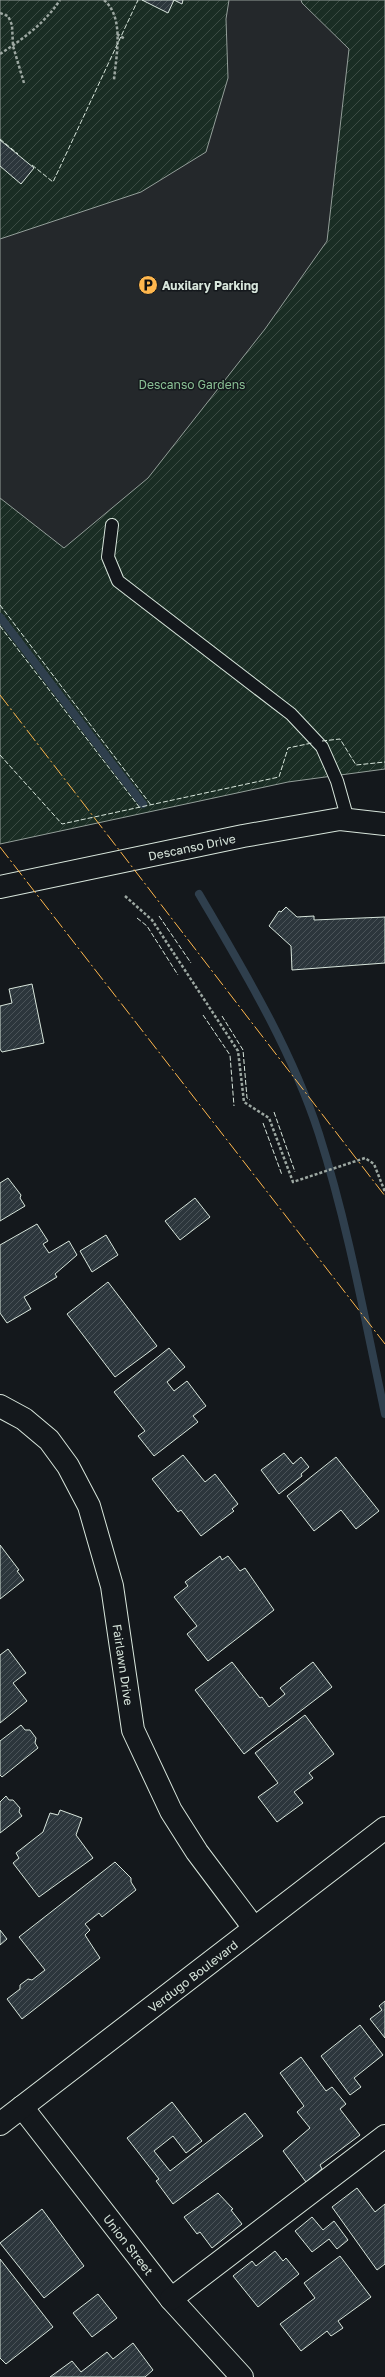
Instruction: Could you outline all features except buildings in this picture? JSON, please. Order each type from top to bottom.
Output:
[{"type":"street","name":"Descanso Drive","points":[[0,887],[243,836],[340,820],[385,824]]},
{"type":"street","name":"Fairlawn Drive","points":[[0,1406],[24,1419],[49,1440],[68,1466],[89,1506],[112,1586],[133,1730],[171,1811],[197,1852],[254,1928]]},
{"type":"street","name":"Verdugo Boulevard","points":[[0,2124],[385,1828]]},
{"type":"street","name":"Union Street","points":[[22,2106],[171,2299],[242,2377]]},
{"type":"street","points":[[171,2299],[385,2136]]},
{"type":"lane","points":[[112,525],[108,557],[118,581],[291,714],[322,747],[337,781],[348,820]]},
{"type":"path","points":[[0,54],[24,39],[53,11],[60,0]]},
{"type":"path","points":[[104,0],[113,12],[117,34],[114,80]]},
{"type":"path","points":[[0,13],[8,16],[12,25],[13,46],[24,83]]},
{"type":"path","points":[[117,34],[125,39]]},
{"type":"path","points":[[125,896],[152,920],[238,1051],[244,1102],[269,1118],[293,1182],[310,1175],[365,1158],[374,1164],[385,1192]]},
{"type":"green space","name":"Descanso Gardens","points":[[0,0],[385,0],[385,769],[288,782],[0,844]]},
{"type":"shaded area","name":"Auxilary Parking","points":[[229,0],[301,0],[302,3],[349,49],[327,241],[265,329],[148,478],[64,548],[0,498],[0,239],[141,192],[206,152],[228,78],[226,19]]},
{"type":"waterway","points":[[0,617],[143,804]]},
{"type":"waterway","points":[[199,894],[233,952],[281,1041],[308,1102],[339,1203],[385,1414]]},
{"type":"fence","points":[[32,165],[53,182],[138,0]]},
{"type":"fence","points":[[0,139],[18,154]]},
{"type":"fence","points":[[0,605],[151,805]]},
{"type":"fence","points":[[0,626],[140,808]]},
{"type":"fence","points":[[322,741],[340,739],[356,765],[385,762]]},
{"type":"fence","points":[[0,755],[62,824],[279,777],[288,748],[312,743]]},
{"type":"fence","points":[[159,916],[191,963]]},
{"type":"fence","points":[[137,918],[147,926],[178,975]]},
{"type":"fence","points":[[203,1015],[230,1055],[234,1106]]},
{"type":"fence","points":[[222,1016],[243,1050],[247,1098],[250,1100]]},
{"type":"fence","points":[[274,1112],[295,1172]]},
{"type":"fence","points":[[263,1123],[282,1175]]},
{"type":"power","points":[[0,695],[385,1196]]},
{"type":"power","points":[[0,847],[385,1344]]},
{"type":"place","name":"Auxilary Parking","points":[[148,285]]}]
